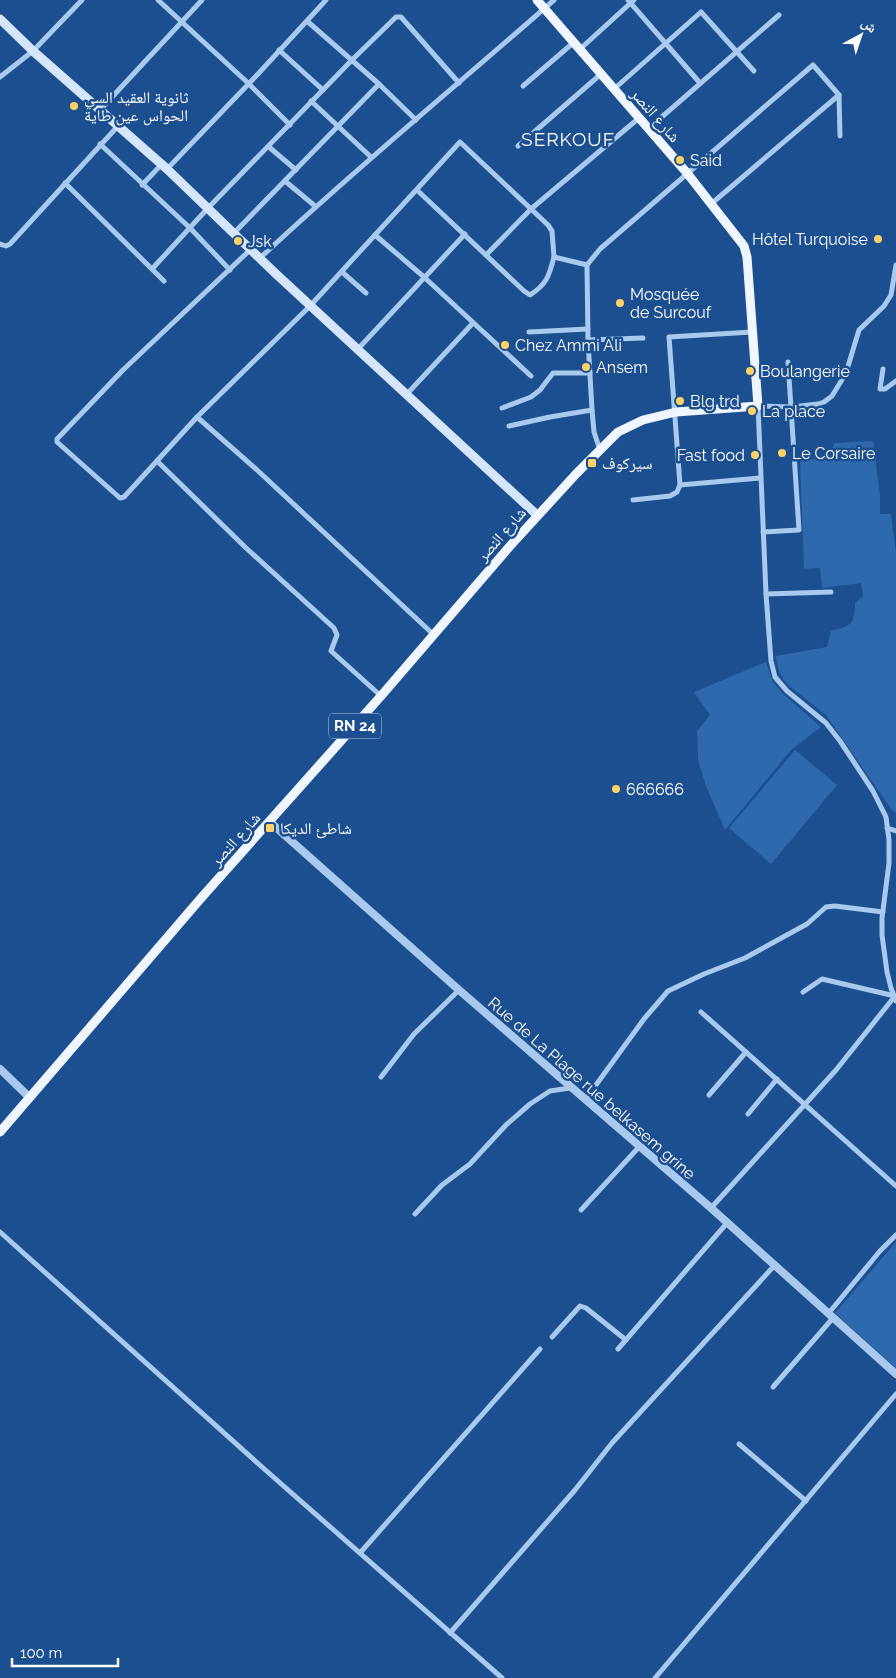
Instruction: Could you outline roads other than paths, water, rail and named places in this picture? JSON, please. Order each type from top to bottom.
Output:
[{"type":"main road","name":"شارع النصر","points":[[0,1132],[537,515],[618,432],[643,420],[676,412],[758,406],[747,257],[744,246],[710,205],[687,173],[536,0]]},
{"type":"main road","points":[[0,19],[33,51],[164,167],[405,395],[537,515]]},
{"type":"street","points":[[0,77],[33,51],[82,0]]},
{"type":"street","points":[[158,0],[248,83],[290,125]]},
{"type":"street","points":[[100,110],[202,0]]},
{"type":"street","points":[[142,185],[164,167],[248,83],[326,0]]},
{"type":"street","points":[[260,258],[371,156],[416,120],[554,0]]},
{"type":"street","points":[[523,86],[631,1],[700,83]]},
{"type":"street","points":[[614,89],[701,12],[754,71]]},
{"type":"street","points":[[648,129],[779,15]]},
{"type":"street","points":[[152,269],[311,101],[398,17],[401,18],[459,83]]},
{"type":"street","points":[[307,21],[416,120]]},
{"type":"street","points":[[279,50],[323,90]]},
{"type":"street","points":[[600,451],[594,432],[592,410],[588,340],[588,264],[600,249],[813,65],[839,95],[840,136]]},
{"type":"street","points":[[518,146],[600,74]]},
{"type":"street","points":[[234,233],[378,84]]},
{"type":"street","points":[[710,205],[839,95]]},
{"type":"street","points":[[311,101],[371,156]]},
{"type":"street","points":[[486,255],[531,209],[638,118]]},
{"type":"street","points":[[0,244],[6,246],[10,244],[118,126]]},
{"type":"street","points":[[250,250],[123,370],[57,439],[57,442],[120,498],[124,497],[197,417],[310,306],[460,142],[552,231],[554,257],[550,274],[543,287],[530,295],[524,291],[417,190]]},
{"type":"street","points":[[100,144],[190,228],[230,270]]},
{"type":"street","points":[[269,147],[296,170]]},
{"type":"street","points":[[285,181],[315,206]]},
{"type":"street","points":[[65,183],[164,281]]},
{"type":"street","points":[[357,350],[464,234]]},
{"type":"street","points":[[376,235],[531,376]]},
{"type":"street","points":[[554,257],[588,264]]},
{"type":"street","points":[[895,998],[890,988],[882,935],[889,863],[886,817],[873,791],[840,741],[826,723],[787,691],[775,677],[771,661],[760,478],[758,406],[791,407],[824,402],[832,396],[846,373],[859,330],[862,325],[884,306],[891,295],[896,265]]},
{"type":"street","points":[[342,272],[366,293]]},
{"type":"street","points":[[405,395],[473,323]]},
{"type":"street","points":[[529,332],[588,328]]},
{"type":"street","points":[[633,500],[670,496],[677,492],[680,485],[669,337],[752,332]]},
{"type":"street","points":[[588,340],[643,338]]},
{"type":"street","points":[[764,532],[800,530],[788,362]]},
{"type":"street","points":[[884,369],[880,389],[886,389],[896,381]]},
{"type":"street","points":[[502,408],[531,397],[540,390],[553,374],[590,373]]},
{"type":"street","points":[[509,426],[550,416],[592,410]]},
{"type":"street","points":[[197,417],[256,469],[434,635]]},
{"type":"street","points":[[157,461],[253,554],[334,628],[337,635],[331,651],[381,696]]},
{"type":"street","points":[[680,485],[760,478]]},
{"type":"street","points":[[766,594],[830,592]]},
{"type":"street","name":"Rue de La Plage rue belkasem grine","points":[[270,822],[570,1088],[711,1208],[896,1374]]},
{"type":"street","points":[[887,828],[896,831]]},
{"type":"street","points":[[585,1100],[644,1019],[668,991],[745,958],[807,924],[826,907],[835,906],[883,912]]},
{"type":"street","points":[[803,992],[822,979],[895,998]]},
{"type":"street","points":[[381,1077],[414,1034],[459,990]]},
{"type":"street","points":[[711,1208],[836,1070],[895,998]]},
{"type":"street","points":[[702,1012],[896,1186]]},
{"type":"street","points":[[710,1095],[746,1052]]},
{"type":"street","points":[[0,1069],[30,1098]]},
{"type":"street","points":[[748,1114],[777,1079]]},
{"type":"street","points":[[415,1214],[442,1185],[470,1164],[530,1104],[550,1091],[570,1088]]},
{"type":"street","points":[[581,1210],[639,1147]]},
{"type":"street","points":[[618,1349],[727,1224]]},
{"type":"street","points":[[0,1232],[67,1294],[502,1678]]},
{"type":"street","points":[[773,1386],[831,1316],[880,1251],[896,1235]]},
{"type":"street","points":[[450,1633],[575,1490],[612,1443],[774,1266]]},
{"type":"street","points":[[552,1337],[580,1306],[586,1308],[626,1340]]},
{"type":"street","points":[[360,1553],[540,1349]]},
{"type":"street","points":[[655,1678],[896,1394]]},
{"type":"street","points":[[739,1444],[806,1501]]},
{"type":"place","name":"ثانوية العقيد السي الحواس عين طاية","points":[[74,106]]},
{"type":"place","name":"Said","points":[[680,160]]},
{"type":"place","name":"Hôtel Turquoise","points":[[878,239]]},
{"type":"place","name":"Jsk","points":[[238,241]]},
{"type":"place","name":"Mosquée de Surcouf","points":[[620,303]]},
{"type":"place","name":"Chez Ammi Ali","points":[[505,345]]},
{"type":"place","name":"Ansem","points":[[586,367]]},
{"type":"place","name":"Boulangerie","points":[[750,371]]},
{"type":"place","name":"Blg trd","points":[[680,401]]},
{"type":"place","name":"La place","points":[[752,411]]},
{"type":"place","name":"Le Corsaire","points":[[782,453]]},
{"type":"place","name":"Fast food","points":[[755,455]]},
{"type":"place","name":"سيركوف","points":[[592,463]]},
{"type":"place","name":"666666","points":[[616,789]]},
{"type":"place","name":"شاطئ الديكا","points":[[270,828]]},
{"type":"district","name":"SERKOUF","points":[[568,139]]}]
